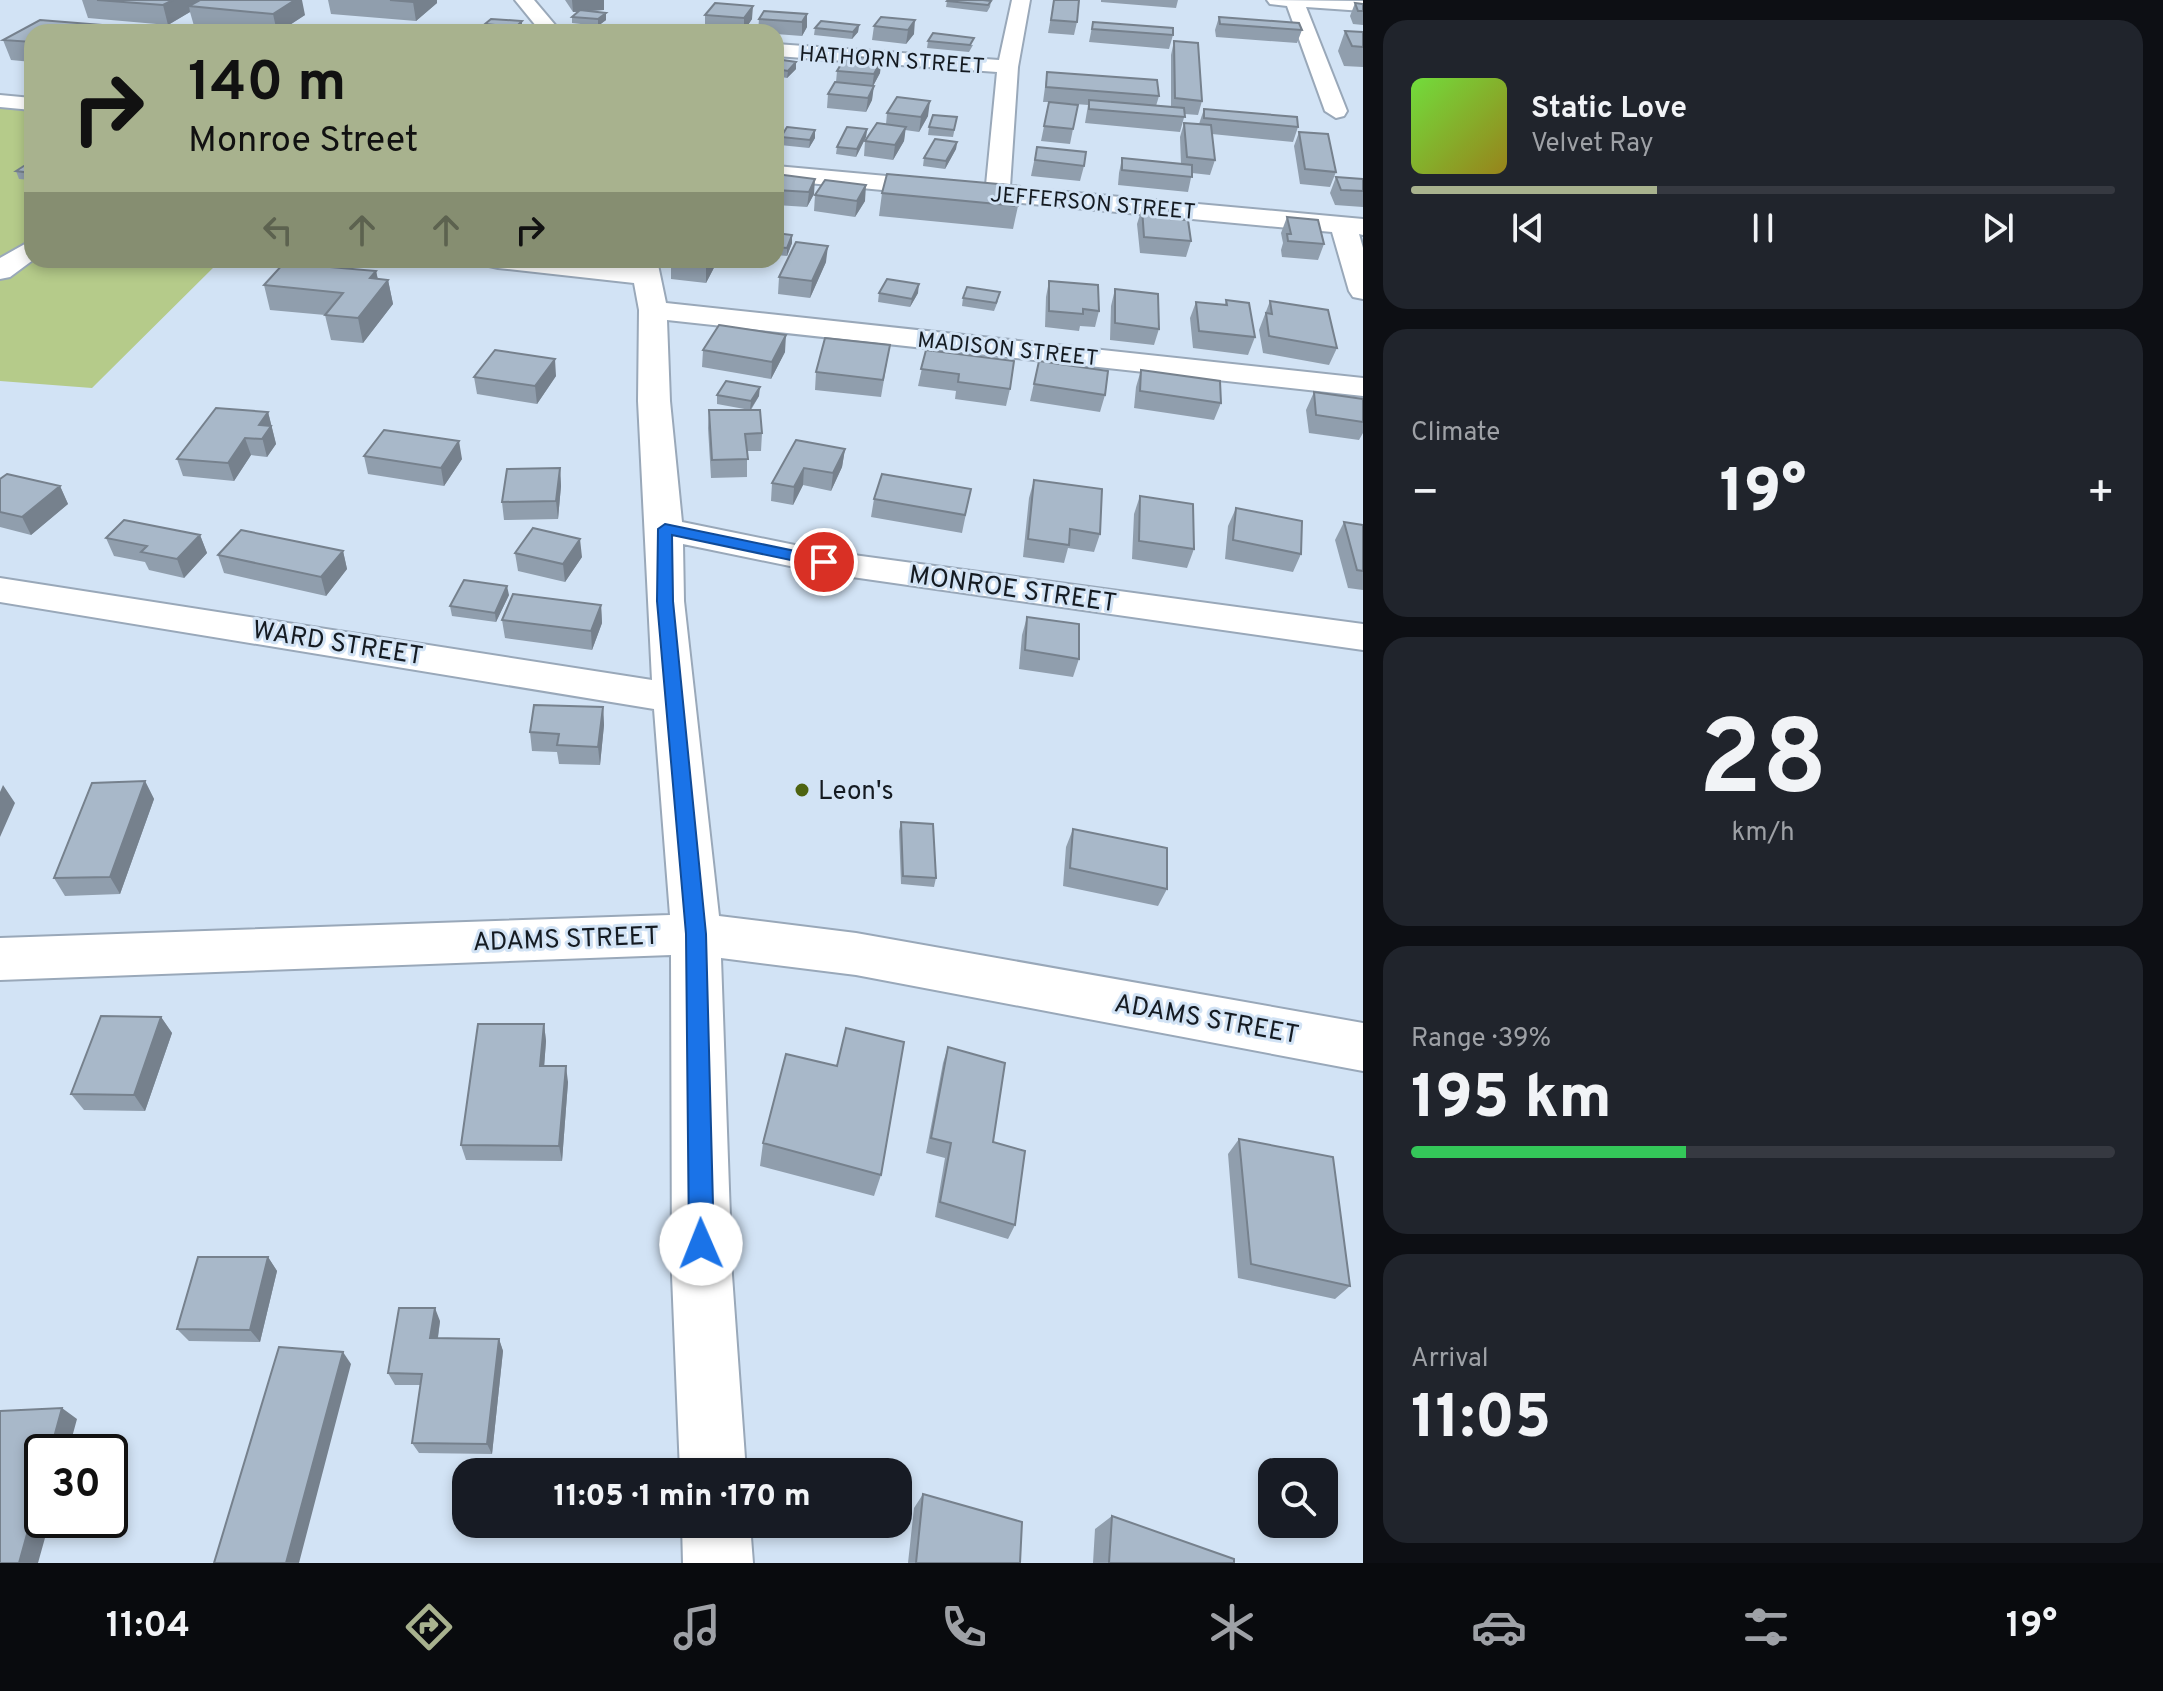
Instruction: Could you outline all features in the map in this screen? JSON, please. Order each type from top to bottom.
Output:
[{"type":"street","points":[[524,0],[544,24]]},
{"type":"street","points":[[997,193],[1008,67],[1021,0]]},
{"type":"street","points":[[1276,0],[1363,6]]},
{"type":"street","points":[[1294,1],[1336,111]]},
{"type":"street","name":"HATHORN STREET","points":[[784,51],[1008,67]]},
{"type":"street","points":[[0,101],[24,103]]},
{"type":"street","name":"JEFFERSON STREET","points":[[784,174],[1353,226]]},
{"type":"street","points":[[1353,226],[1363,291]]},
{"type":"street","points":[[0,271],[24,254]]},
{"type":"street","name":"MADISON STREET","points":[[553,268],[1363,387]]},
{"type":"street","points":[[648,282],[665,529],[665,601],[696,934],[702,1275],[712,1458]]},
{"type":"street","name":"MONROE STREET","points":[[665,529],[824,562],[1363,637]]},
{"type":"street","name":"WARD STREET","points":[[0,590],[675,698]]},
{"type":"street","name":"ADAMS STREET","points":[[0,959],[696,934],[856,954],[1363,1047]]},
{"type":"street","points":[[717,1538],[718,1563]]},
{"type":"green space","points":[[0,107],[24,109],[24,268],[213,268],[92,388],[0,381]]},
{"type":"building","points":[[97,0],[173,0],[163,5]]},
{"type":"building","points":[[200,0],[295,0],[273,14],[189,6]]},
{"type":"building","points":[[948,0],[983,0],[991,1],[988,5]]},
{"type":"building","points":[[1054,0],[1079,0],[1077,22],[1051,20]]},
{"type":"building","points":[[715,3],[753,6],[744,18],[705,15]]},
{"type":"building","points":[[1355,3],[1363,4],[1363,11],[1358,11]]},
{"type":"building","points":[[580,10],[606,13],[598,19],[572,17]]},
{"type":"building","points":[[764,11],[807,14],[802,22],[759,19]]},
{"type":"building","points":[[881,17],[915,20],[908,30],[874,26]]},
{"type":"building","points":[[1219,17],[1299,23],[1302,30],[1220,24]]},
{"type":"building","points":[[491,19],[522,21],[519,24],[485,24]]},
{"type":"building","points":[[40,20],[90,24],[33,24]]},
{"type":"building","points":[[821,21],[859,25],[853,32],[815,28]]},
{"type":"building","points":[[1093,22],[1173,28],[1173,35],[1092,29]]},
{"type":"building","points":[[24,29],[24,41],[3,40]]},
{"type":"building","points":[[1345,31],[1363,32],[1363,47],[1352,46]]},
{"type":"building","points":[[933,33],[974,38],[970,45],[928,41]]},
{"type":"building","points":[[1174,41],[1198,43],[1202,101],[1175,98]]},
{"type":"building","points":[[846,56],[882,59],[874,74],[837,71]]},
{"type":"building","points":[[784,60],[796,62],[788,71],[784,70]]},
{"type":"building","points":[[1047,72],[1157,80],[1159,96],[1046,87]]},
{"type":"building","points":[[835,82],[874,86],[868,98],[828,94]]},
{"type":"building","points":[[897,97],[930,101],[921,117],[887,113]]},
{"type":"building","points":[[1089,100],[1184,108],[1185,117],[1089,109]]},
{"type":"building","points":[[1049,102],[1078,105],[1073,129],[1044,126]]},
{"type":"building","points":[[1204,109],[1297,117],[1298,127],[1204,118]]},
{"type":"building","points":[[933,115],[957,117],[954,130],[929,127]]},
{"type":"building","points":[[877,123],[906,127],[895,145],[865,141]]},
{"type":"building","points":[[1184,123],[1211,125],[1215,160],[1187,157]]},
{"type":"building","points":[[787,127],[815,130],[810,140],[784,137]]},
{"type":"building","points":[[847,127],[867,129],[857,149],[837,147]]},
{"type":"building","points":[[1299,132],[1328,134],[1336,172],[1305,169]]},
{"type":"building","points":[[935,139],[957,142],[946,161],[924,158]]},
{"type":"building","points":[[1037,147],[1086,152],[1084,166],[1035,160]]},
{"type":"building","points":[[1122,158],[1192,165],[1192,177],[1122,170]]},
{"type":"building","points":[[887,174],[1020,186],[1018,206],[882,193]]},
{"type":"building","points":[[784,175],[815,179],[809,192],[784,190]]},
{"type":"building","points":[[1336,177],[1363,179],[1363,191],[1341,190]]},
{"type":"building","points":[[825,180],[866,185],[857,201],[815,195]]},
{"type":"building","points":[[1142,208],[1169,210],[1170,219],[1188,220],[1191,241],[1144,237]]},
{"type":"building","points":[[1287,217],[1318,220],[1324,244],[1288,241],[1287,234],[1291,234]]},
{"type":"building","points":[[784,234],[792,235],[787,248],[784,248]]},
{"type":"building","points":[[796,242],[828,246],[812,281],[779,277]]},
{"type":"building","points":[[279,268],[376,271],[370,278],[388,280],[358,318],[325,315],[343,293],[264,285]]},
{"type":"building","points":[[887,279],[919,284],[912,299],[879,293]]},
{"type":"building","points":[[1049,281],[1098,285],[1099,311],[1083,309],[1083,314],[1049,311]]},
{"type":"building","points":[[967,287],[1000,292],[996,303],[963,298]]},
{"type":"building","points":[[1115,289],[1158,294],[1159,329],[1115,323]]},
{"type":"building","points":[[1226,300],[1249,303],[1255,337],[1199,331],[1196,302],[1227,305]]},
{"type":"building","points":[[1270,301],[1328,310],[1337,348],[1269,336],[1266,313],[1272,314]]},
{"type":"building","points":[[719,325],[786,335],[772,362],[703,350]]},
{"type":"building","points":[[825,338],[890,345],[883,380],[816,372]]},
{"type":"building","points":[[495,350],[555,359],[535,386],[474,377]]},
{"type":"building","points":[[926,350],[1014,361],[1010,389],[958,382],[959,374],[921,369]]},
{"type":"building","points":[[1039,361],[1108,371],[1105,395],[1034,384]]},
{"type":"building","points":[[1141,370],[1220,381],[1221,403],[1140,391]]},
{"type":"building","points":[[726,381],[760,387],[751,401],[717,395]]},
{"type":"building","points":[[1314,392],[1363,399],[1363,422],[1316,415]]},
{"type":"building","points":[[216,408],[268,412],[259,425],[271,426],[262,439],[245,438],[228,463],[177,459]]},
{"type":"building","points":[[709,410],[760,410],[762,433],[745,434],[748,459],[712,460]]},
{"type":"building","points":[[384,430],[459,441],[441,468],[364,456]]},
{"type":"building","points":[[796,440],[845,449],[833,473],[804,468],[794,487],[772,483]]},
{"type":"building","points":[[560,468],[556,501],[502,502],[507,469]]},
{"type":"building","points":[[7,474],[60,486],[22,517],[0,512],[0,479]]},
{"type":"building","points":[[882,474],[971,489],[965,515],[874,499]]},
{"type":"building","points":[[1034,480],[1102,489],[1100,534],[1070,529],[1069,545],[1028,539]]},
{"type":"building","points":[[1140,496],[1193,504],[1194,549],[1139,541]]},
{"type":"building","points":[[1236,508],[1302,521],[1301,554],[1233,540]]},
{"type":"building","points":[[124,520],[200,535],[177,559],[141,552],[147,546],[106,538]]},
{"type":"building","points":[[1344,522],[1363,525],[1363,571],[1357,570]]},
{"type":"building","points":[[533,528],[580,539],[563,564],[515,553]]},
{"type":"building","points":[[241,530],[343,551],[321,577],[218,555]]},
{"type":"building","points":[[464,580],[507,586],[495,613],[450,606]]},
{"type":"building","points":[[513,594],[601,605],[591,631],[502,620]]},
{"type":"building","points":[[1027,617],[1079,624],[1079,659],[1025,650]]},
{"type":"building","points":[[534,705],[603,707],[598,747],[557,745],[559,734],[530,732]]},
{"type":"building","points":[[145,781],[110,877],[54,878],[92,783]]},
{"type":"building","points":[[901,822],[933,824],[936,878],[903,876]]},
{"type":"building","points":[[1073,829],[1167,848],[1167,889],[1070,868]]},
{"type":"building","points":[[101,1016],[161,1017],[134,1095],[71,1094]]},
{"type":"building","points":[[478,1024],[544,1024],[540,1066],[566,1066],[559,1146],[461,1145]]},
{"type":"building","points":[[846,1028],[904,1042],[881,1175],[763,1143],[786,1054],[837,1066]]},
{"type":"building","points":[[948,1047],[1005,1063],[993,1142],[1025,1151],[1015,1225],[940,1202],[951,1143],[931,1138]]},
{"type":"building","points":[[1239,1139],[1333,1157],[1350,1286],[1251,1264]]},
{"type":"building","points":[[198,1257],[268,1257],[250,1330],[177,1329]]},
{"type":"building","points":[[399,1308],[435,1308],[430,1338],[499,1339],[487,1444],[412,1443],[422,1374],[388,1373]]},
{"type":"building","points":[[279,1347],[343,1352],[286,1563],[214,1563]]},
{"type":"building","points":[[62,1408],[55,1434],[24,1434],[26,1538],[19,1563],[0,1563],[0,1411]]},
{"type":"building","points":[[923,1494],[1022,1522],[1020,1563],[916,1563]]},
{"type":"building","points":[[1112,1516],[1234,1559],[1234,1563],[1109,1563]]},
{"type":"place","name":"Leon's","points":[[802,790]]},
{"type":"route","points":[[701,1244],[696,934],[665,601],[665,529],[824,562]]}]
